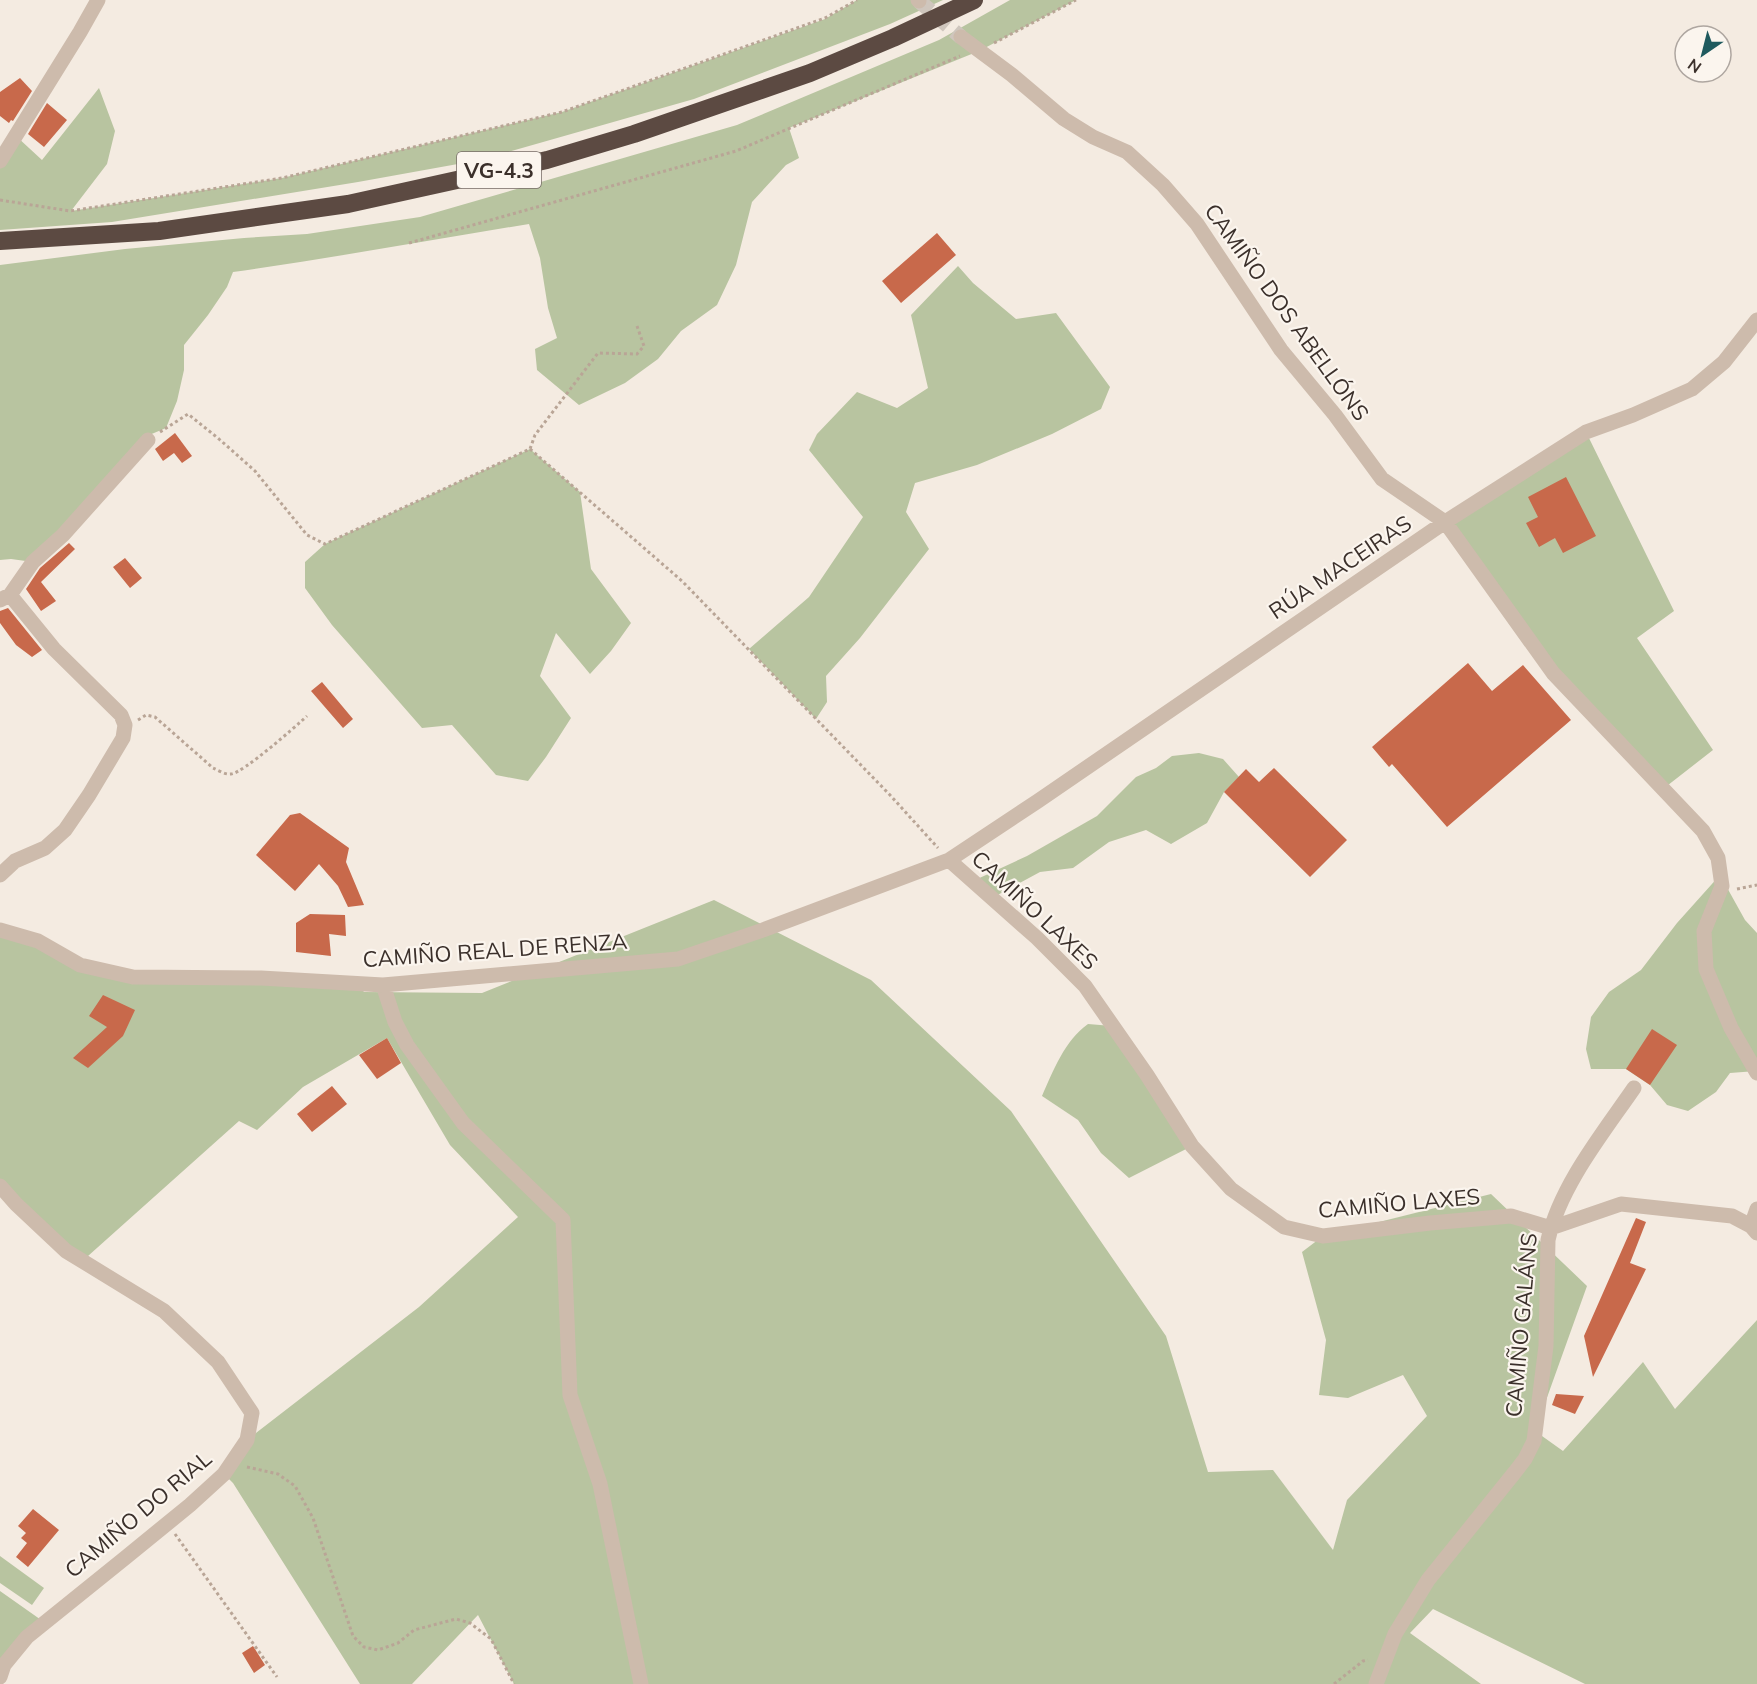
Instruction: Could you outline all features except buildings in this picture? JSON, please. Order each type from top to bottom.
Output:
[{"type":"highway","name":"VG-4.3","points":[[0,241],[159,231],[348,204],[547,160],[634,134],[810,73],[974,0]]},
{"type":"street","points":[[0,160],[98,0]]},
{"type":"street","name":"CAMIÑO DOS ABELLÓNS","points":[[961,37],[1012,75],[1064,119],[1093,137],[1127,152],[1162,185],[1197,224],[1281,350],[1335,416],[1382,479],[1445,522],[1553,673],[1703,831],[1718,858],[1722,886],[1704,931],[1706,969],[1731,1028],[1757,1072]]},
{"type":"street","name":"RÚA MACEIRAS","points":[[949,860],[1048,795],[1445,522],[1586,432],[1692,389],[1724,362],[1757,320]]},
{"type":"street","points":[[0,875],[15,861],[45,848],[64,830],[89,795],[123,738],[125,725],[121,715],[5,597],[33,562],[63,535],[148,440]]},
{"type":"street","name":"CAMIÑO REAL DE RENZA","points":[[0,930],[38,941],[80,966],[133,977],[261,978],[383,985],[678,959],[763,930],[949,860]]},
{"type":"street","name":"CAMIÑO LAXES","points":[[949,860],[1037,938],[1084,986],[1192,1146],[1232,1189],[1284,1227],[1323,1236],[1511,1216],[1551,1228]]},
{"type":"street","points":[[383,985],[394,1022],[407,1045],[463,1123],[563,1220],[570,1395],[600,1484],[641,1684]]},
{"type":"street","name":"CAMIÑO GALÁNS","points":[[1376,1684],[1395,1634],[1428,1580],[1525,1459],[1534,1441],[1546,1346],[1548,1240],[1551,1228],[1566,1190],[1634,1088]]},
{"type":"street","name":"CAMIÑO DO RIAL","points":[[0,1186],[66,1251],[164,1311],[218,1362],[252,1413],[247,1440],[224,1474],[27,1637],[4,1665],[0,1677]]},
{"type":"street","points":[[1551,1228],[1622,1204],[1732,1216],[1754,1229],[1757,1209]]},
{"type":"path","points":[[0,200],[70,211],[282,178],[562,112],[825,18],[857,0]]},
{"type":"path","points":[[409,243],[736,150],[959,56],[979,51],[1076,0]]},
{"type":"path","points":[[148,440],[188,414],[255,471],[307,535],[325,544],[530,449],[535,435],[598,353],[637,354],[644,346],[637,326]]},
{"type":"path","points":[[530,449],[682,581],[882,787],[949,860]]},
{"type":"path","points":[[125,725],[146,715],[155,717],[213,768],[232,774],[244,768],[308,716]]},
{"type":"path","points":[[231,1463],[278,1474],[295,1486],[313,1518],[353,1636],[364,1647],[378,1650],[398,1643],[414,1630],[456,1619],[470,1623],[491,1639],[514,1684]]},
{"type":"path","points":[[167,1523],[277,1677]]},
{"type":"path","points":[[1334,1684],[1362,1661],[1373,1659],[1384,1663]]},
{"type":"green space","points":[[857,0],[943,0],[890,24],[694,99],[480,160],[112,222],[0,230],[0,161],[16,136],[42,160],[99,88],[115,131],[107,164],[71,211],[282,178],[562,112],[825,19]]},
{"type":"green space","points":[[1010,0],[1076,0],[979,51],[789,128],[799,158],[786,165],[752,202],[736,265],[717,305],[681,331],[658,359],[625,383],[579,405],[537,370],[535,349],[557,338],[548,308],[540,258],[529,224],[233,272],[227,287],[184,345],[184,370],[177,401],[166,428],[142,438],[33,562],[0,560],[0,265],[125,249],[307,234],[420,217],[737,125],[939,40]]},
{"type":"green space","points":[[958,266],[973,283],[1016,319],[1056,313],[1110,387],[1101,409],[1052,434],[977,465],[915,483],[906,512],[929,549],[860,638],[826,676],[827,702],[816,719],[749,649],[809,597],[863,517],[809,450],[817,434],[857,392],[897,408],[928,388],[911,315]]},
{"type":"green space","points":[[1586,432],[1674,611],[1637,638],[1713,750],[1663,789],[1553,673],[1445,522]]},
{"type":"green space","points":[[530,449],[580,492],[591,569],[631,623],[611,651],[590,674],[556,633],[540,676],[571,718],[528,781],[496,775],[452,725],[422,728],[332,625],[305,588],[305,562],[325,544]]},
{"type":"green space","points":[[1199,753],[1223,759],[1239,777],[1224,792],[1207,823],[1171,844],[1146,830],[1109,842],[1073,868],[1040,872],[992,898],[973,881],[1027,856],[1097,816],[1136,777],[1156,768],[1172,756]]},
{"type":"green space","points":[[1720,875],[1745,920],[1757,933],[1757,1073],[1756,1071],[1730,1073],[1716,1092],[1688,1111],[1667,1105],[1650,1085],[1626,1069],[1591,1069],[1586,1049],[1591,1017],[1609,992],[1641,970],[1677,923]]},
{"type":"green space","points":[[714,900],[871,980],[1011,1111],[1166,1336],[1208,1472],[1273,1470],[1333,1550],[1347,1500],[1427,1416],[1403,1375],[1348,1398],[1319,1395],[1326,1340],[1302,1252],[1323,1236],[1491,1194],[1587,1286],[1535,1431],[1563,1451],[1643,1362],[1675,1409],[1757,1320],[1757,1684],[1585,1684],[1433,1609],[1410,1633],[1481,1684],[514,1684],[478,1615],[412,1684],[360,1684],[233,1483],[224,1474],[247,1440],[419,1307],[518,1217],[450,1145],[387,1038],[303,1087],[257,1130],[239,1121],[88,1256],[92,1266],[0,1185],[0,932],[38,943],[77,968],[356,982],[364,992],[482,993]]},
{"type":"green space","points":[[1088,1024],[1112,1026],[1192,1146],[1129,1178],[1101,1153],[1078,1120],[1042,1096],[1066,1047]]},
{"type":"green space","points":[[0,1556],[44,1588],[32,1605],[0,1583]]},
{"type":"green space","points":[[0,1591],[44,1622],[0,1677]]},
{"type":"tunnel","points":[[919,1],[961,37]]}]
